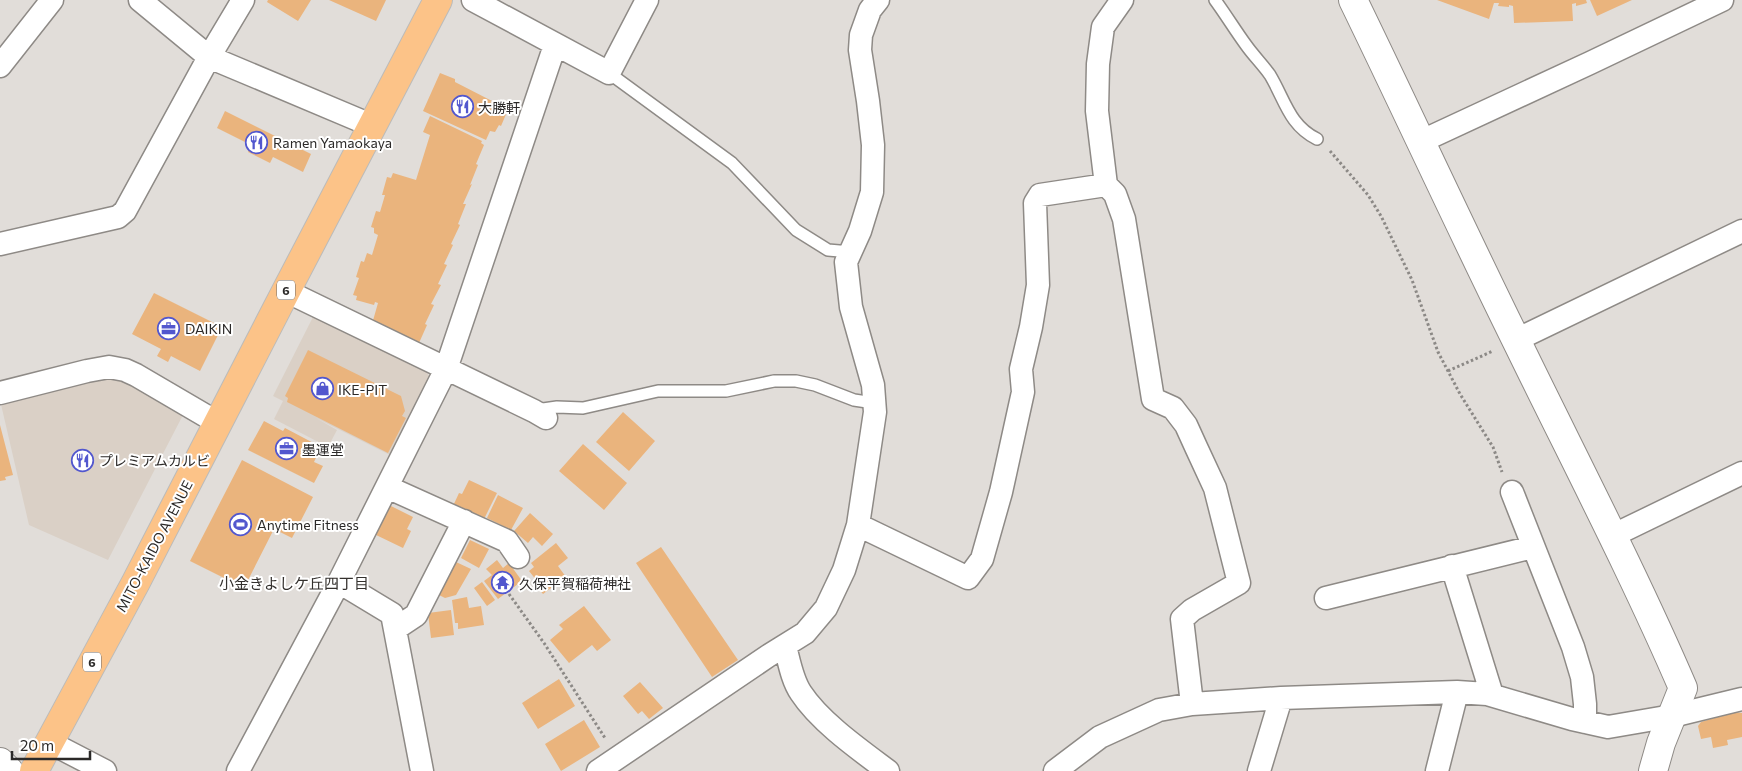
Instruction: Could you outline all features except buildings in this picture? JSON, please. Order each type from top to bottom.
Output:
[{"type":"highway","name":"MITO-KAIDO AVENUE","points":[[34,771],[438,0]]},
{"type":"street","points":[[0,66],[52,0]]},
{"type":"street","points":[[140,0],[209,56],[373,126]]},
{"type":"street","points":[[0,244],[118,217],[126,211],[209,56],[243,0]]},
{"type":"street","points":[[473,0],[609,73],[648,0]]},
{"type":"street","points":[[598,771],[805,633],[826,608],[844,570],[858,526],[875,412],[873,385],[851,307],[846,262],[860,231],[872,192],[873,145],[860,50],[861,35],[867,18],[870,10],[878,0]]},
{"type":"street","points":[[1122,0],[1103,27],[1098,64],[1097,111],[1106,185],[1115,194],[1124,219],[1153,399],[1173,408],[1186,425],[1208,472],[1215,488],[1239,583],[1192,610],[1182,619],[1192,704]]},
{"type":"street","points":[[1353,0],[1612,536],[1683,688],[1661,743],[1653,771]]},
{"type":"street","points":[[1422,141],[1590,64],[1722,0]]},
{"type":"street","points":[[238,771],[339,582],[446,369],[555,45]]},
{"type":"street","points":[[858,526],[968,578],[982,559],[1001,492],[1023,392],[1021,369],[1032,327],[1038,285],[1035,203],[1040,195],[1106,185]]},
{"type":"street","points":[[1516,340],[1742,231]]},
{"type":"street","points":[[286,291],[539,414]]},
{"type":"street","points":[[0,393],[109,367],[125,370],[136,375],[218,423]]},
{"type":"street","points":[[1612,536],[1742,473]]},
{"type":"street","points":[[387,487],[507,540],[518,556]]},
{"type":"street","points":[[1512,492],[1573,647],[1582,677],[1585,722]]},
{"type":"street","points":[[395,629],[416,615],[464,521]]},
{"type":"street","points":[[1326,598],[1533,547]]},
{"type":"street","points":[[1452,566],[1492,695]]},
{"type":"street","points":[[339,582],[392,614],[422,771]]},
{"type":"street","points":[[785,646],[800,692],[840,734],[888,771]]},
{"type":"street","points":[[1055,771],[1100,737],[1159,710],[1192,704],[1280,698],[1457,692],[1492,695],[1608,727],[1672,716],[1742,699]]},
{"type":"street","points":[[1437,771],[1457,692]]},
{"type":"street","points":[[1259,771],[1280,698]]},
{"type":"street","points":[[49,742],[105,771]]},
{"type":"street","points":[[0,762],[9,771]]},
{"type":"lane","points":[[1215,0],[1270,76],[1283,104],[1300,128],[1317,138]]},
{"type":"lane","points":[[609,73],[732,163],[796,230],[828,250],[850,252]]},
{"type":"lane","points":[[539,414],[557,407],[582,408],[658,391],[726,391],[774,381],[796,381],[815,385],[854,400],[874,403]]},
{"type":"path","points":[[1317,138],[1368,196],[1381,216],[1412,280],[1438,352],[1460,394],[1493,447],[1509,493],[1512,492]]},
{"type":"path","points":[[1448,372],[1516,340]]},
{"type":"path","points":[[509,594],[544,643],[617,758]]},
{"type":"shaded area","points":[[314,315],[425,369],[433,383],[394,457],[316,418],[337,430],[328,447],[274,419],[283,401],[273,396]]},
{"type":"shaded area","points":[[107,377],[129,380],[184,413],[108,560],[29,525],[0,400]]},
{"type":"place","name":"大勝軒","points":[[462,107]]},
{"type":"place","name":"Ramen Yamaokaya","points":[[257,142]]},
{"type":"place","name":"DAIKIN","points":[[169,328]]},
{"type":"place","name":"IKE-PIT","points":[[322,389]]},
{"type":"place","name":"墨運堂","points":[[286,449]]},
{"type":"place","name":"プレミアムカルビ","points":[[83,460]]},
{"type":"place","name":"Anytime Fitness","points":[[241,524]]},
{"type":"place","name":"久保平賀稲荷神社","points":[[503,583]]},
{"type":"district","name":"小金きよしケ丘四丁目","points":[[294,583]]}]
